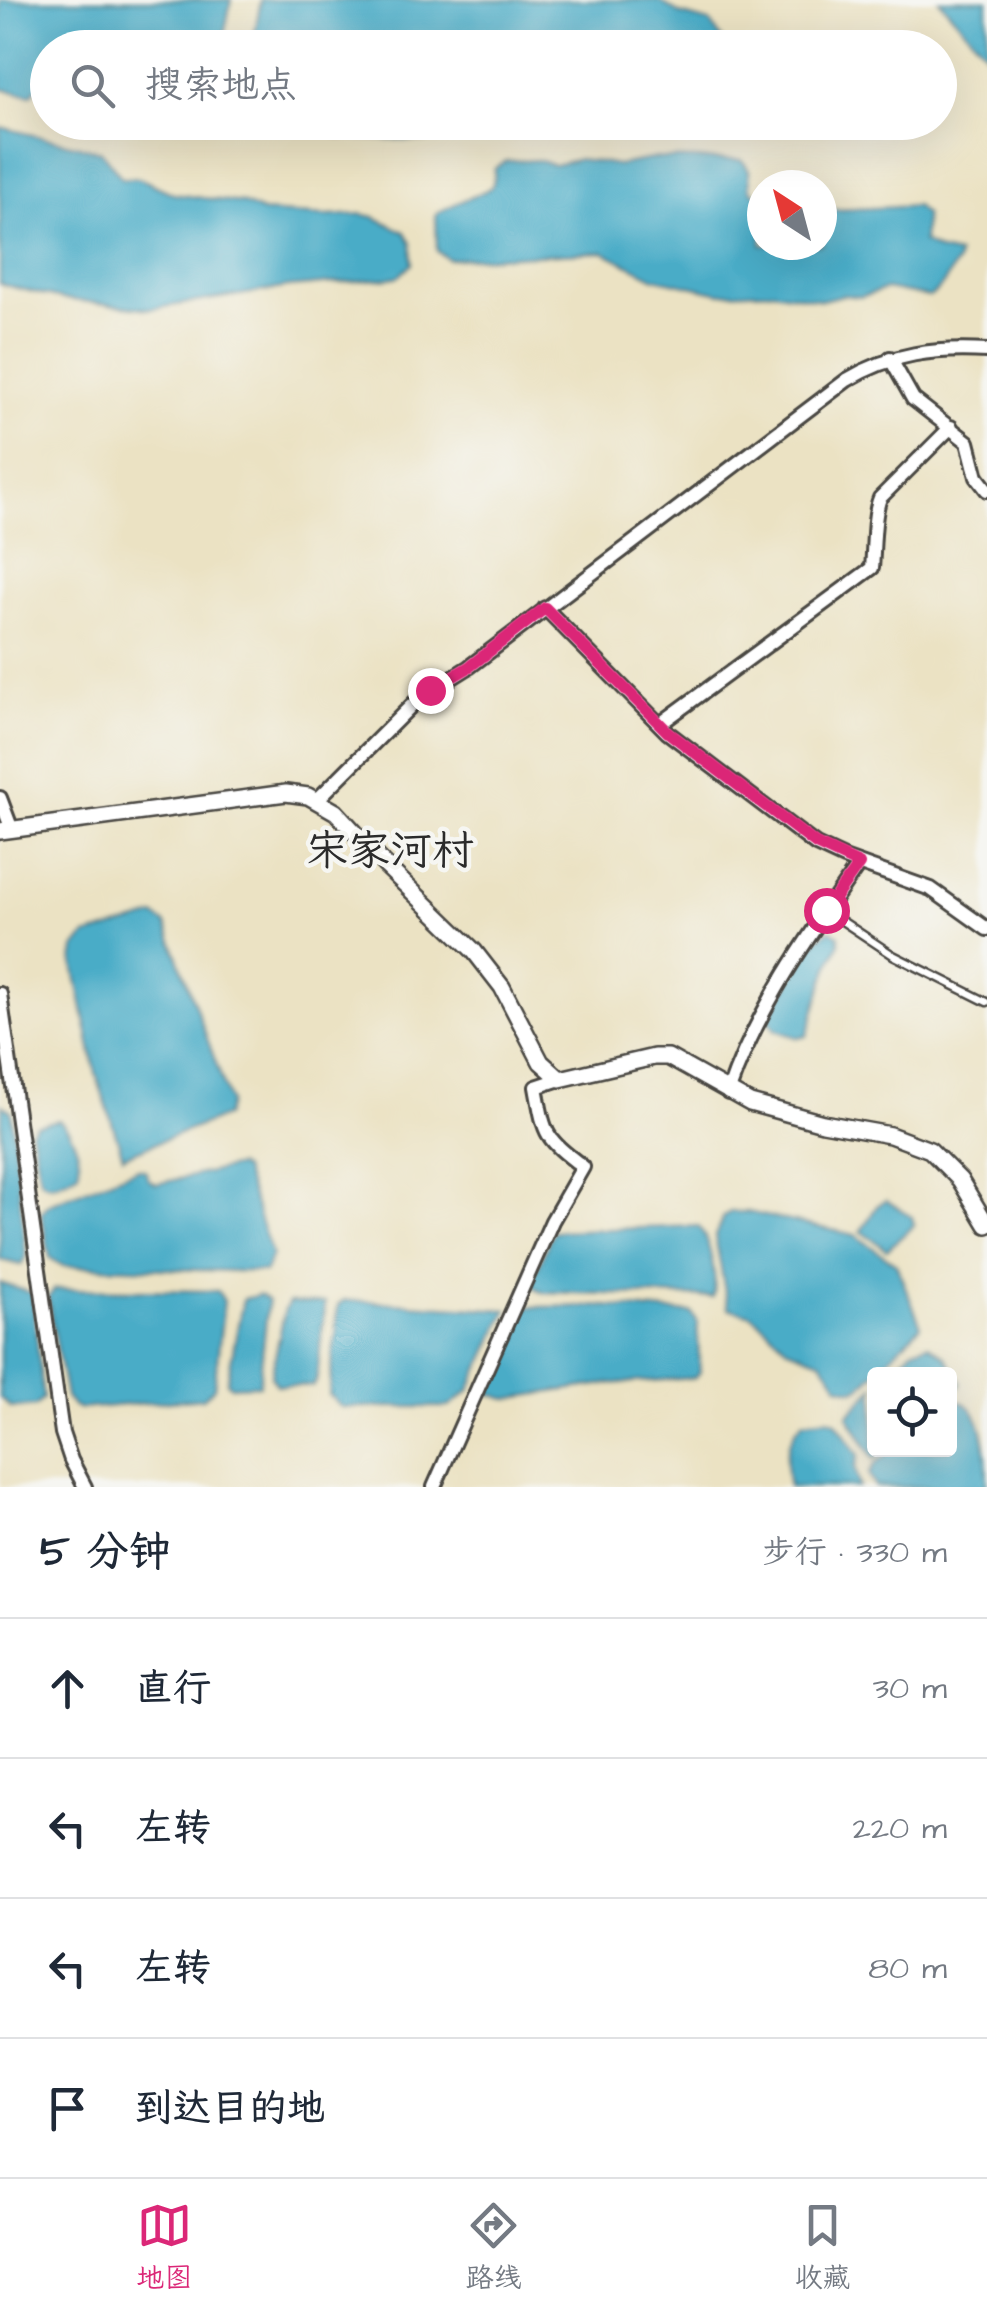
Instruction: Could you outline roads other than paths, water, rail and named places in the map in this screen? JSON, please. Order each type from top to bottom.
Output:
[{"type":"street","points":[[318,800],[418,699],[469,667],[846,380],[890,358],[948,348],[987,351]]},
{"type":"street","points":[[890,358],[914,398],[971,446],[977,477],[987,490]]},
{"type":"street","points":[[660,724],[872,568],[877,531],[875,510],[880,498],[951,426]]},
{"type":"street","points":[[545,608],[660,724],[816,844],[930,889],[987,929]]},
{"type":"street","points":[[0,798],[6,831],[286,793],[318,800],[344,820],[474,951],[502,987],[541,1062],[560,1079]]},
{"type":"street","points":[[728,1094],[758,1023],[826,910],[859,864]]},
{"type":"street","points":[[0,994],[62,1433],[85,1487]]},
{"type":"street","points":[[434,1487],[552,1221],[584,1168],[551,1142],[543,1128],[536,1087],[654,1057],[668,1057],[728,1094],[792,1116],[890,1135],[930,1150],[960,1180],[987,1225]]},
{"type":"lane","points":[[826,910],[892,955],[987,1002]]},
{"type":"water","points":[[0,0],[231,0],[225,30],[30,30],[30,95],[0,89]]},
{"type":"water","points":[[261,0],[658,0],[680,14],[710,22],[715,30],[255,30]]},
{"type":"water","points":[[939,0],[987,0],[987,54]]},
{"type":"water","points":[[0,127],[30,134],[30,140],[55,140],[101,151],[122,178],[139,178],[174,194],[242,203],[262,212],[361,214],[405,232],[411,243],[412,264],[399,276],[289,287],[151,309],[62,299],[0,284]]},
{"type":"water","points":[[656,158],[742,160],[749,170],[747,260],[837,260],[837,210],[916,206],[925,215],[923,242],[958,255],[957,262],[942,286],[929,297],[886,289],[860,297],[843,295],[822,300],[773,291],[720,293],[655,278],[603,252],[448,259],[437,251],[436,215],[488,189],[493,185],[495,168],[506,161],[538,160],[554,165],[579,159],[618,165]]},
{"type":"water","points":[[155,916],[166,924],[230,1102],[225,1116],[123,1156],[96,1074],[73,960],[75,948],[85,936]]},
{"type":"water","points":[[830,930],[839,935],[839,944],[807,1036],[799,1038],[775,1030],[768,1018],[814,942]]},
{"type":"water","points":[[2,1105],[11,1111],[26,1256],[21,1265],[0,1260]]},
{"type":"water","points":[[59,1120],[75,1144],[78,1173],[48,1184],[40,1179],[31,1131],[35,1125]]},
{"type":"water","points":[[237,1166],[243,1170],[272,1255],[265,1272],[63,1266],[50,1258],[41,1213],[49,1204],[138,1168],[145,1170],[149,1180],[156,1184]]},
{"type":"water","points":[[886,1200],[912,1217],[914,1225],[887,1250],[861,1231],[877,1206]]},
{"type":"water","points":[[730,1212],[748,1212],[855,1235],[896,1264],[921,1326],[881,1367],[867,1367],[867,1381],[862,1386],[854,1390],[839,1386],[821,1360],[788,1348],[752,1315],[728,1308],[715,1236],[723,1217]]},
{"type":"water","points":[[698,1226],[712,1260],[713,1297],[541,1292],[531,1284],[553,1231]]},
{"type":"water","points":[[0,1283],[32,1293],[43,1398],[36,1406],[11,1408],[0,1398]]},
{"type":"water","points":[[55,1289],[218,1291],[224,1301],[214,1388],[203,1398],[80,1409],[73,1406],[66,1398],[48,1297]]},
{"type":"water","points":[[259,1295],[268,1301],[259,1385],[231,1386],[227,1382],[243,1299]]},
{"type":"water","points":[[344,1300],[507,1310],[469,1391],[449,1407],[341,1407],[329,1394],[338,1305]]},
{"type":"water","points":[[289,1303],[325,1303],[317,1379],[312,1386],[277,1385],[271,1376]]},
{"type":"water","points":[[607,1306],[692,1313],[697,1321],[700,1372],[694,1378],[605,1384],[506,1399],[483,1392],[524,1307]]},
{"type":"water","points":[[928,1344],[945,1356],[952,1367],[895,1367],[914,1349]]},
{"type":"water","points":[[867,1395],[867,1447],[848,1416]]},
{"type":"water","points":[[957,1401],[965,1403],[979,1422],[987,1487],[875,1487],[869,1474],[884,1457],[957,1457]]},
{"type":"water","points":[[828,1418],[836,1422],[859,1455],[855,1468],[860,1487],[789,1487],[786,1460],[793,1436],[803,1421]]},
{"type":"district","name":"宋家河村","points":[[390,849]]}]
